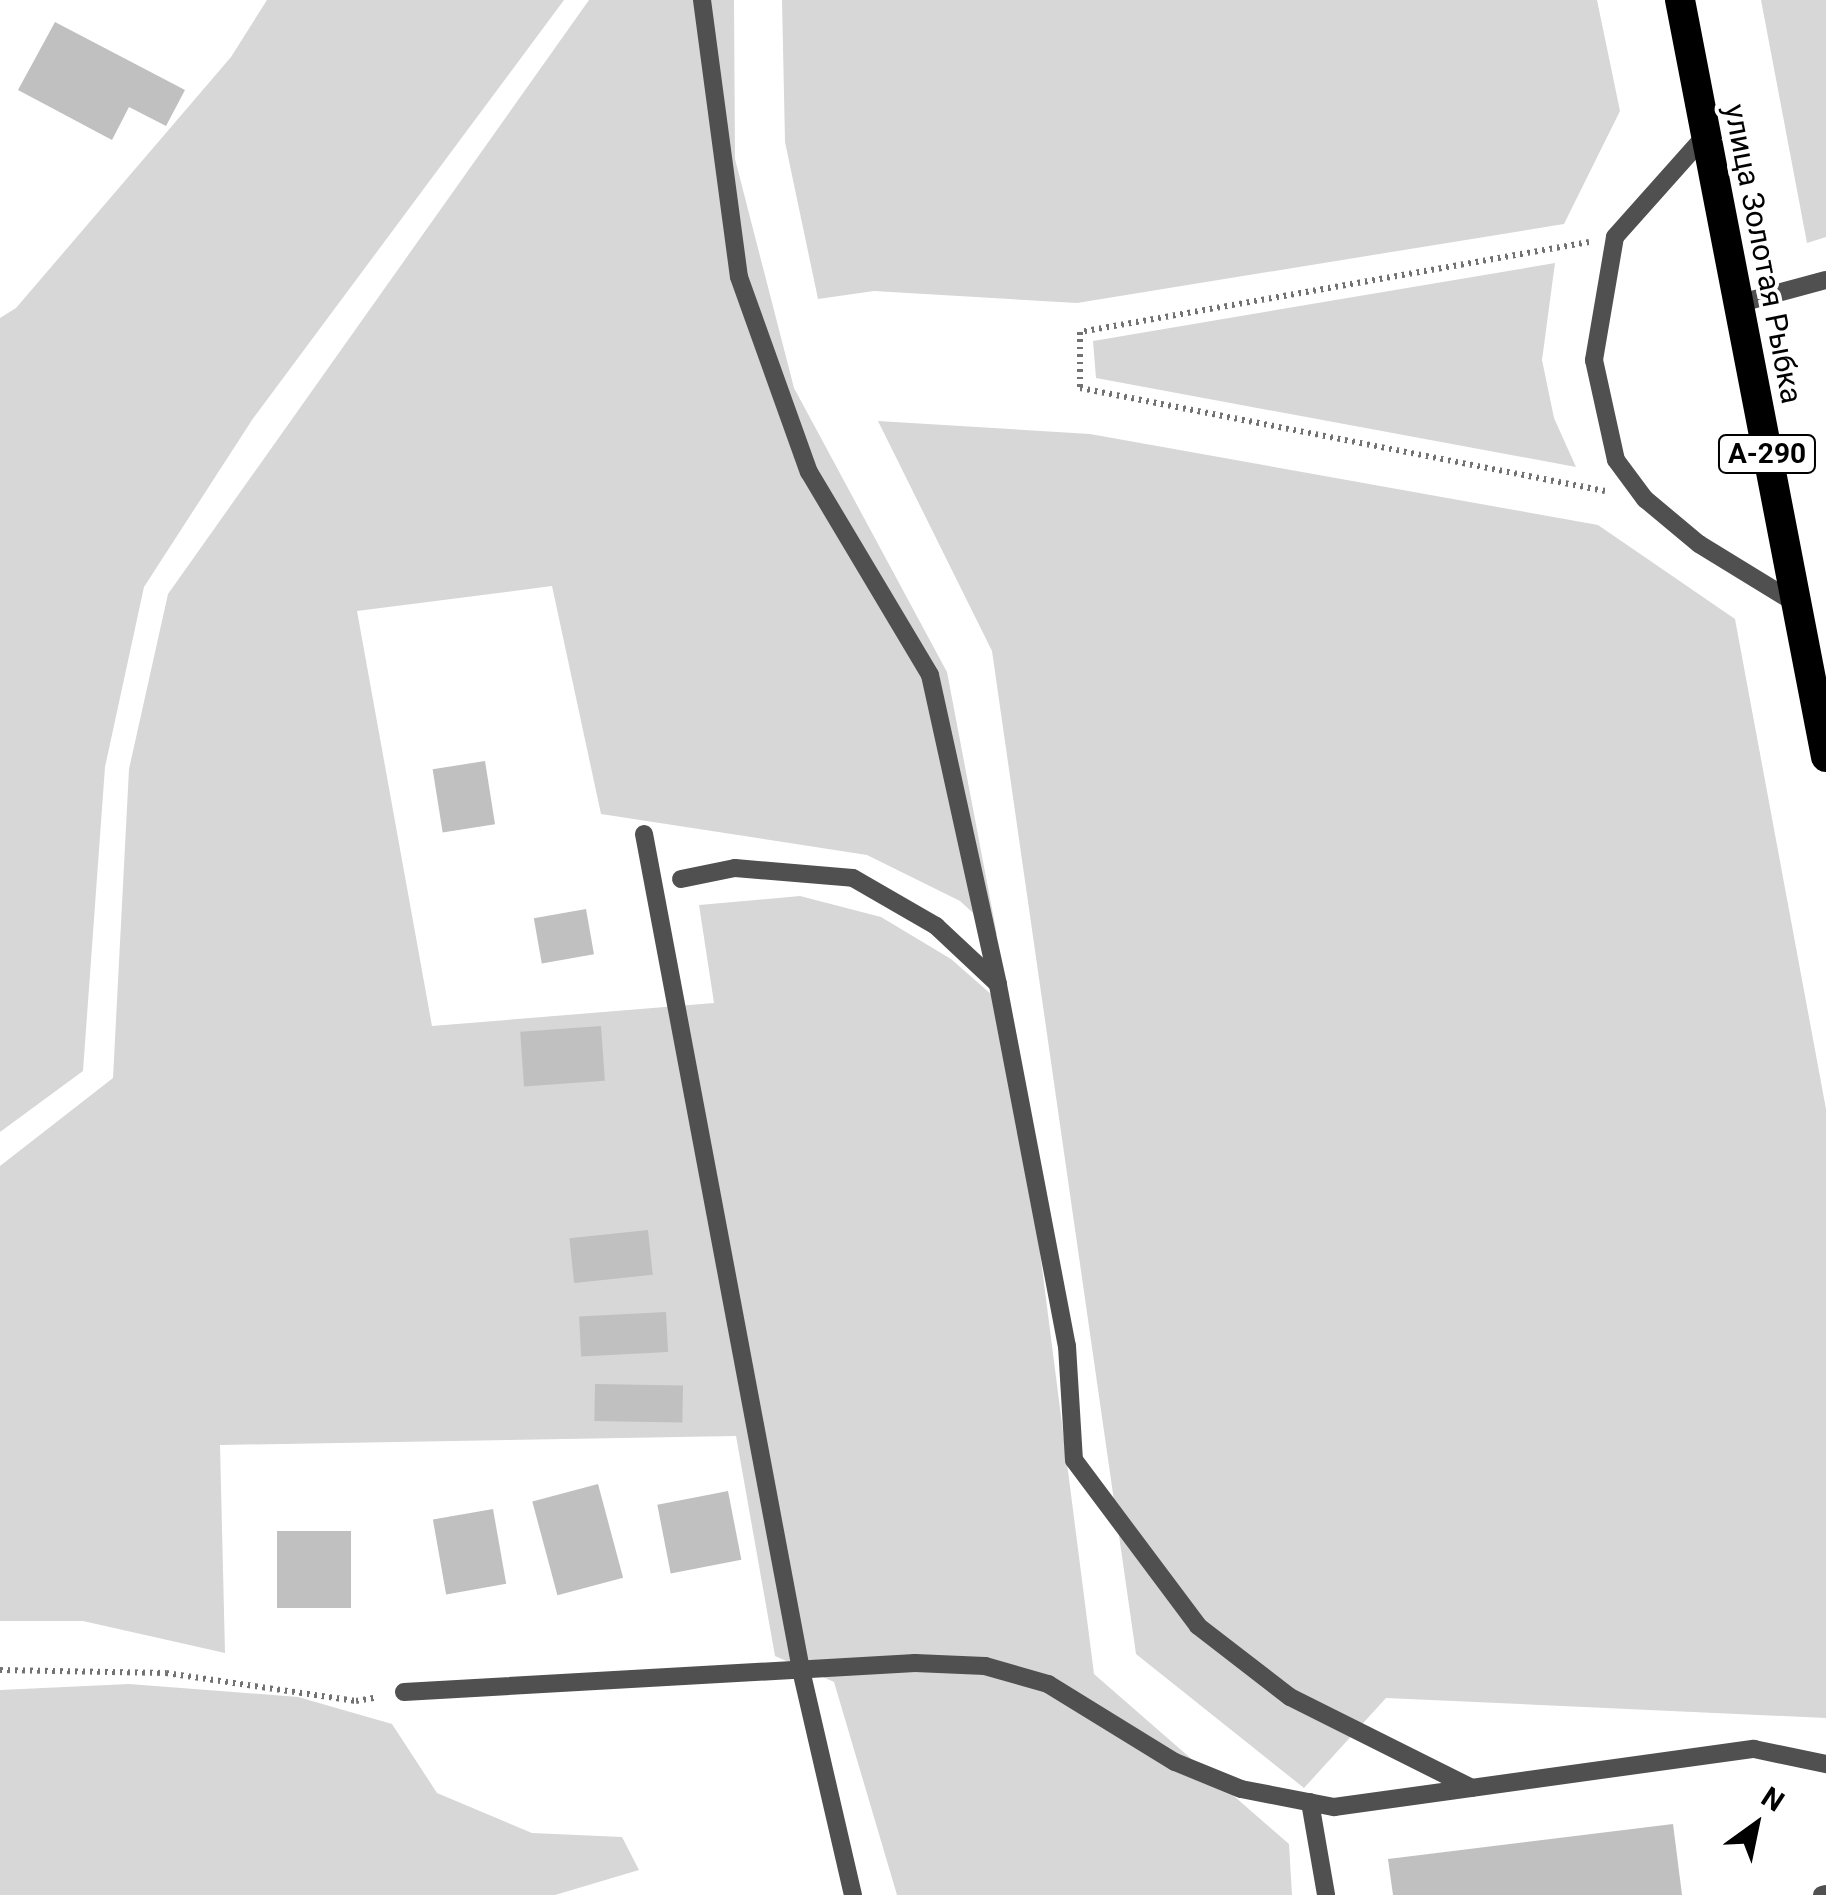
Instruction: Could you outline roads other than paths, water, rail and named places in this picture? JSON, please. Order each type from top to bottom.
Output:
[{"type":"highway","name":"улица Золотая Рыбка","points":[[1680,0],[1826,757]]},
{"type":"lane","points":[[702,0],[739,278],[808,472],[930,675],[998,984],[1067,1346],[1074,1460],[1198,1626],[1290,1697],[1472,1788]]},
{"type":"lane","points":[[1704,138],[1616,237],[1594,360],[1616,460],[1645,499],[1700,544],[1797,604]]},
{"type":"lane","points":[[1737,304],[1826,280]]},
{"type":"lane","points":[[644,834],[801,1670],[854,1895]]},
{"type":"lane","points":[[681,879],[735,868],[853,878],[936,926],[998,984]]},
{"type":"lane","points":[[404,1692],[801,1670],[986,1666],[1048,1684],[1176,1762],[1242,1789],[1334,1807],[1754,1748],[1826,1764]]},
{"type":"lane","points":[[1310,1802],[1326,1895]]}]
